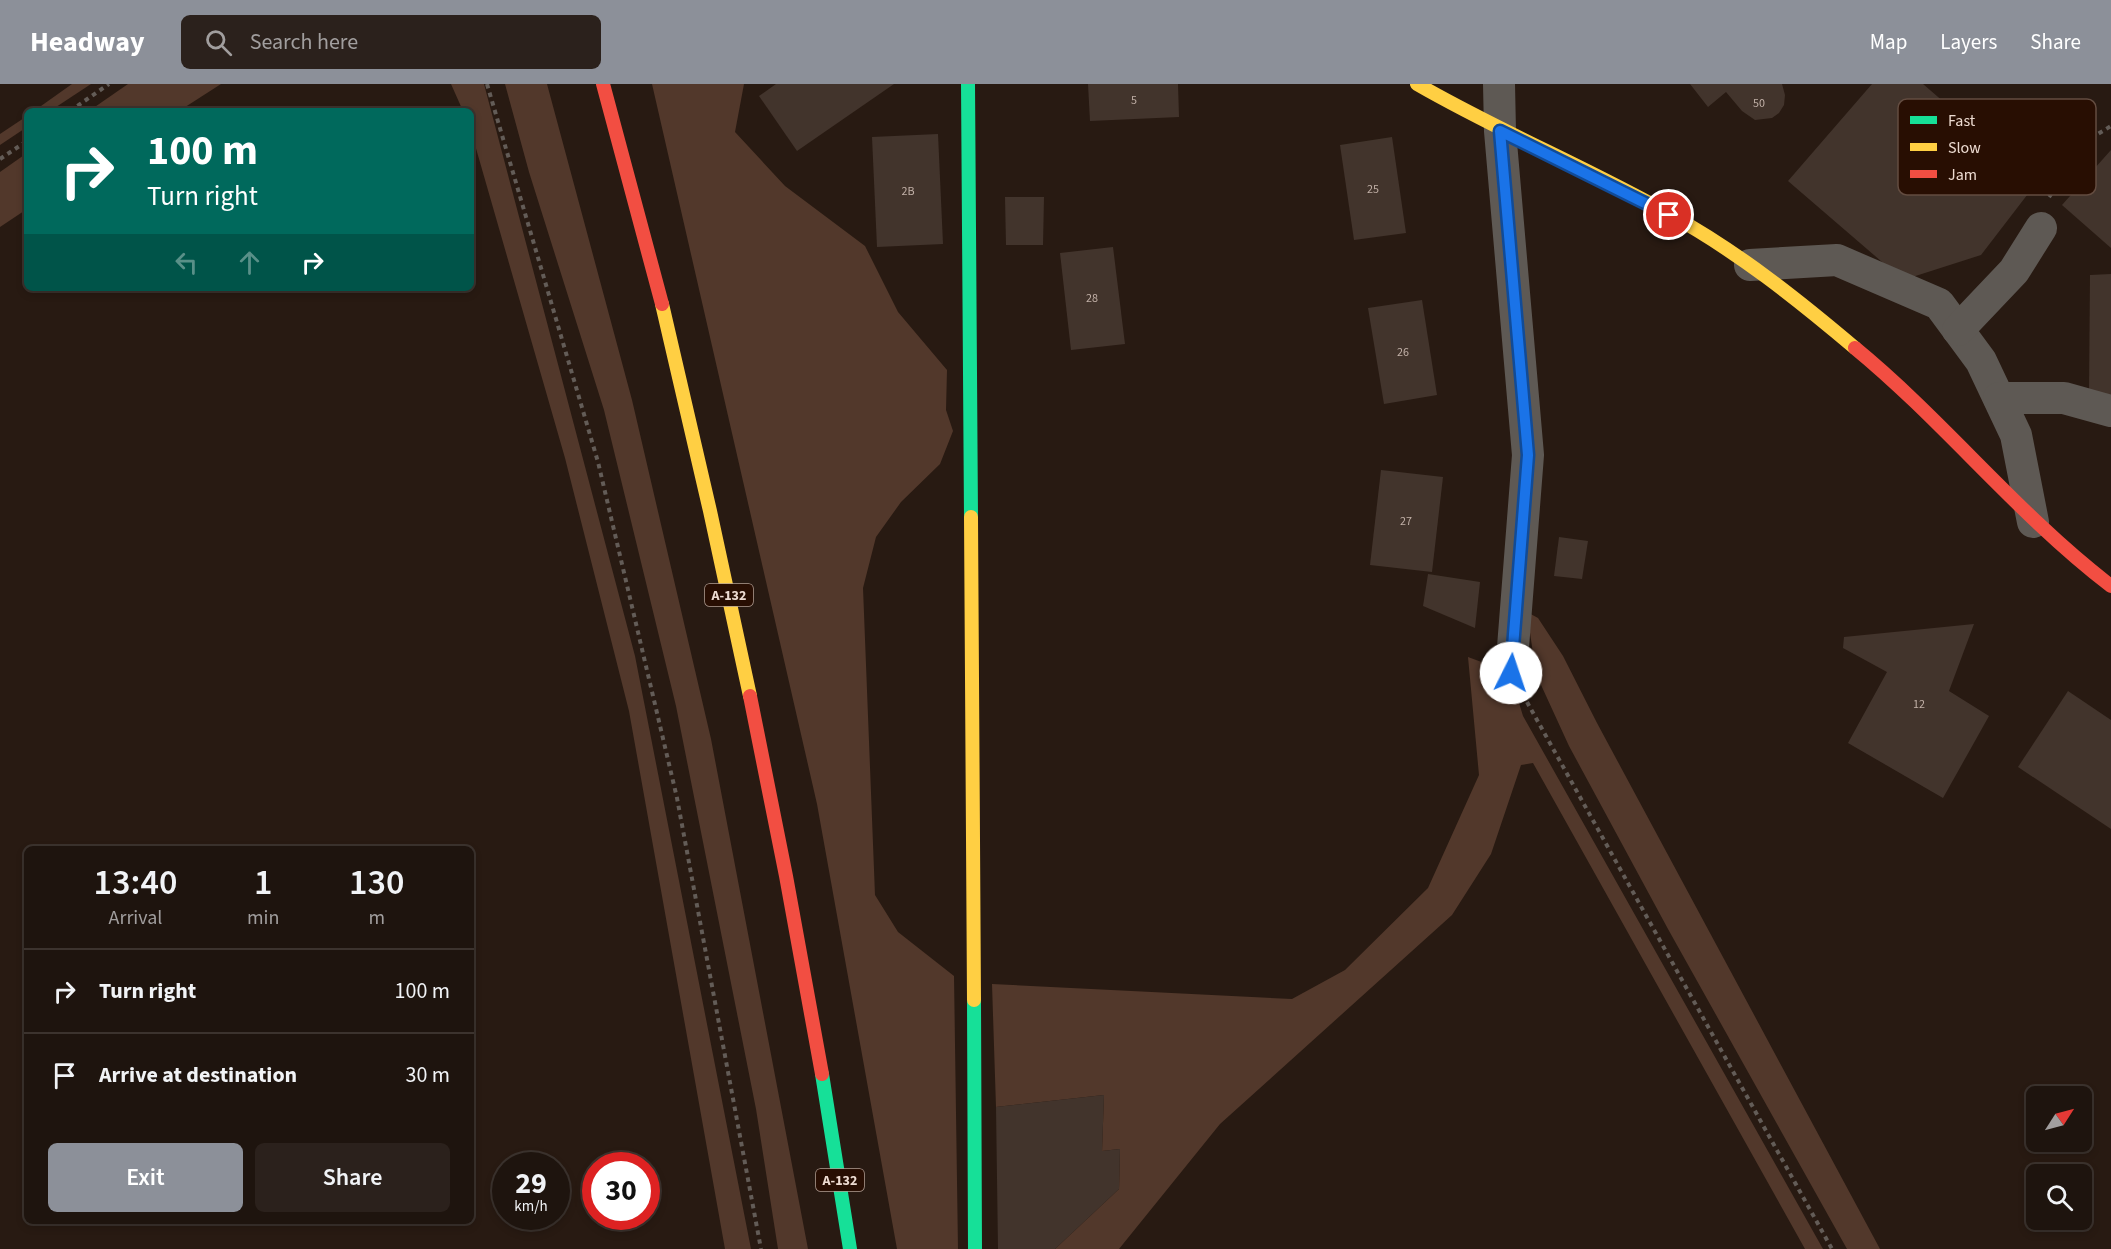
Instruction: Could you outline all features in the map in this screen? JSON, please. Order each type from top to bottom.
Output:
[{"type":"street","name":"A-132","points":[[603,84],[638,204],[712,513],[770,790],[830,1112],[850,1249]]},
{"type":"street","points":[[968,84],[975,1249]]},
{"type":"street","points":[[1417,84],[1500,131],[1689,226],[1750,265],[1848,340],[1920,406],[2033,522],[2087,569],[2111,586]]},
{"type":"street","points":[[1499,84],[1500,131],[1528,455],[1511,673]]},
{"type":"street","points":[[1958,330],[2014,271],[2041,228]]},
{"type":"street","points":[[1750,265],[1837,260],[1939,304],[1981,361],[2016,435],[2033,522]]},
{"type":"street","points":[[1999,398],[2064,398],[2111,411]]},
{"type":"path","points":[[74,108],[109,84]]},
{"type":"path","points":[[486,84],[598,462],[656,706],[680,810],[760,1249]]},
{"type":"path","points":[[2096,135],[2111,126]]},
{"type":"path","points":[[0,159],[24,143]]},
{"type":"path","points":[[2041,228],[2051,195]]},
{"type":"path","points":[[1511,673],[1832,1249]]},
{"type":"shaded area","points":[[72,84],[91,84],[55,108],[38,108]]},
{"type":"shaded area","points":[[128,84],[221,84],[184,108],[93,108]]},
{"type":"shaded area","points":[[451,84],[484,84],[635,656],[751,1249],[725,1249],[629,711],[565,458],[474,141],[474,108],[462,108]]},
{"type":"shaded area","points":[[505,84],[547,84],[632,400],[711,739],[808,1249],[778,1249],[756,1109],[676,706],[604,410],[529,172]]},
{"type":"shaded area","points":[[652,84],[744,84],[735,132],[785,186],[865,246],[898,312],[947,370],[946,410],[953,431],[940,464],[901,502],[876,537],[863,588],[875,895],[898,932],[954,976],[958,1249],[897,1249],[817,804]]},
{"type":"shaded area","points":[[24,118],[24,129],[0,145],[0,134]]},
{"type":"shaded area","points":[[24,155],[24,211],[0,227],[0,172]]},
{"type":"shaded area","points":[[1527,612],[1538,618],[1563,656],[1880,1249],[1847,1249],[1668,929],[1569,746],[1536,674]]},
{"type":"shaded area","points":[[1468,657],[1495,667],[1505,657],[1523,716],[1823,1249],[1805,1249],[1533,763],[1521,765],[1491,854],[1452,915],[1220,1124],[1119,1249],[1055,1249],[1119,1189],[1120,1149],[1102,1151],[1104,1095],[996,1107],[992,984],[1292,999],[1345,970],[1428,888],[1479,775]]},
{"type":"building","points":[[776,84],[894,84],[797,151],[759,96]]},
{"type":"building","points":[[1088,84],[1178,84],[1179,117],[1090,121]]},
{"type":"building","points":[[1690,84],[1782,84],[1785,95],[1784,105],[1772,118],[1755,120],[1742,111],[1726,92],[1708,107]]},
{"type":"building","points":[[1872,84],[1923,84],[1940,99],[1898,99],[1898,195],[2027,195],[1981,255],[1903,280],[1788,181]]},
{"type":"building","points":[[938,134],[943,244],[877,247],[872,137]]},
{"type":"building","points":[[1392,137],[1406,233],[1354,240],[1340,145]]},
{"type":"building","points":[[2111,150],[2111,248],[2062,205],[2071,195],[2096,195],[2096,167]]},
{"type":"building","points":[[1005,197],[1044,197],[1043,245],[1006,245]]},
{"type":"building","points":[[1113,247],[1125,344],[1071,350],[1060,253]]},
{"type":"building","points":[[2111,274],[2111,397],[2089,395],[2090,275]]},
{"type":"building","points":[[1422,300],[1437,395],[1384,404],[1368,308]]},
{"type":"building","points":[[1381,470],[1443,477],[1432,572],[1370,565]]},
{"type":"building","points":[[1559,537],[1588,541],[1582,579],[1554,576]]},
{"type":"building","points":[[1428,574],[1480,582],[1475,628],[1423,606]]},
{"type":"building","points":[[1974,624],[1949,691],[1989,716],[1943,798],[1848,743],[1887,672],[1843,648],[1844,637]]},
{"type":"building","points":[[2068,691],[2111,720],[2111,829],[2018,767]]},
{"type":"building","points":[[1104,1095],[1102,1151],[1120,1149],[1119,1189],[1055,1249],[998,1249],[996,1107]]},
{"type":"traffic: fast","points":[[968,84],[971,517]]},
{"type":"traffic: fast","points":[[974,1000],[975,1249]]},
{"type":"traffic: fast","points":[[822,1074],[850,1249]]},
{"type":"traffic: slow","points":[[1417,84],[1608,181],[1696,229],[1766,277],[1855,348]]},
{"type":"traffic: slow","points":[[662,304],[750,696]]},
{"type":"traffic: slow","points":[[971,517],[974,1000]]},
{"type":"traffic: jam","points":[[603,84],[662,304]]},
{"type":"traffic: jam","points":[[1855,348],[1920,406],[2044,529],[2111,586]]},
{"type":"traffic: jam","points":[[750,696],[822,1074]]},
{"type":"route","points":[[1511,673],[1528,455],[1500,131],[1669,215]]}]
